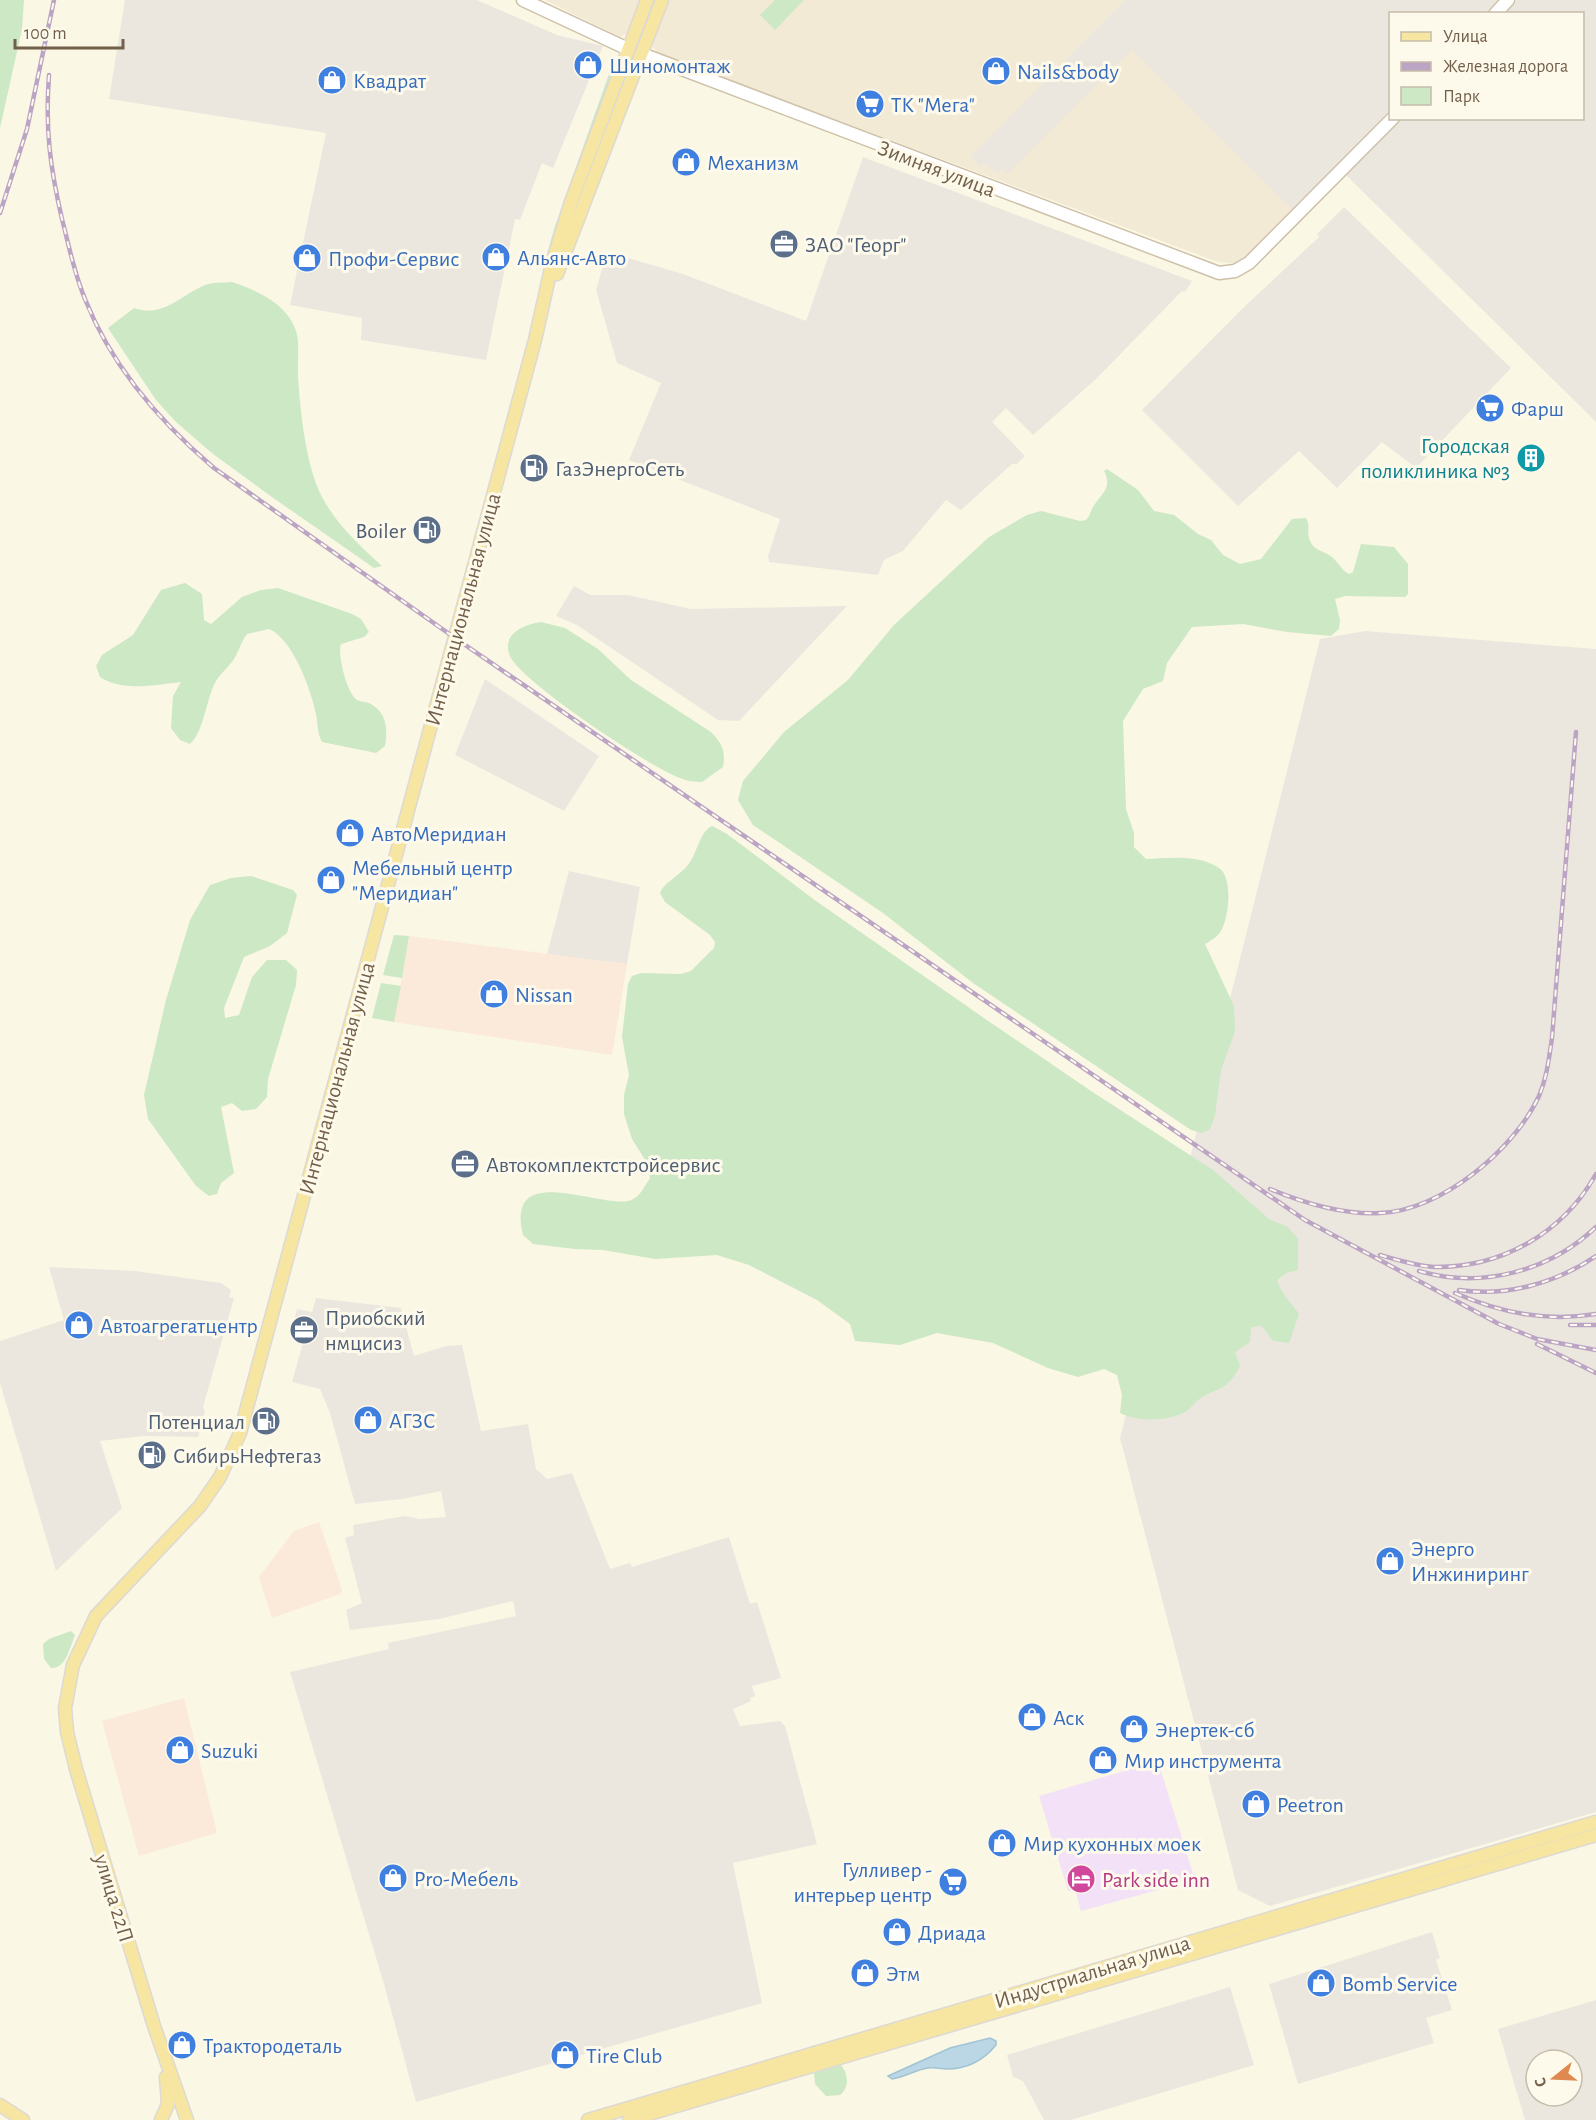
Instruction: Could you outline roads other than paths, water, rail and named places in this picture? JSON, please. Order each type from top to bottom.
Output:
[{"type":"main road","points":[[523,0],[642,54]]},
{"type":"main road","name":"Интернациональная улица","points":[[76,1769],[67,1732],[65,1707],[70,1674],[83,1638],[96,1616],[200,1506],[220,1477],[240,1433],[535,340],[568,210],[647,0]]},
{"type":"main road","name":"Интернациональная улица","points":[[535,340],[578,217],[662,0]]},
{"type":"main road","points":[[1497,12],[1508,0]]},
{"type":"main road","name":"Зимняя улица","points":[[642,54],[1219,273],[1235,271],[1256,258],[1391,120]]},
{"type":"main road","name":"улица 22П","points":[[76,1769],[154,2026],[186,2120]]},
{"type":"main road","name":"Индустриальная улица","points":[[588,2120],[1596,1822]]},
{"type":"main road","name":"Индустриальная улица","points":[[629,2120],[1596,1835]]},
{"type":"main road","name":"улица 22П","points":[[154,2026],[169,2096],[161,2120]]},
{"type":"main road","points":[[0,2105],[22,2120]]},
{"type":"water","points":[[990,2038],[996,2041],[996,2045],[986,2056],[968,2066],[955,2069],[928,2068],[892,2079],[888,2076],[950,2048]]},
{"type":"railway","points":[[0,213],[27,129],[54,0]]},
{"type":"railway","points":[[49,75],[48,131],[54,182],[72,259],[85,299],[109,347],[139,391],[156,412],[214,468],[455,638],[1305,1220],[1499,1324],[1537,1339],[1596,1350]]},
{"type":"railway","points":[[1270,1189],[1337,1210],[1366,1213],[1403,1210],[1451,1189],[1473,1174],[1512,1137],[1527,1116],[1544,1082],[1552,1038],[1576,732]]},
{"type":"railway","points":[[1380,1255],[1434,1267],[1459,1266],[1506,1254],[1548,1230],[1566,1214],[1596,1174]]},
{"type":"railway","points":[[1419,1271],[1466,1278],[1513,1273],[1557,1255],[1577,1243],[1596,1227]]},
{"type":"railway","points":[[1459,1290],[1495,1291],[1530,1286],[1564,1274],[1596,1256]]},
{"type":"railway","points":[[1455,1293],[1489,1306],[1524,1314],[1559,1317],[1596,1314]]},
{"type":"railway","points":[[1570,1325],[1596,1325]]},
{"type":"railway","points":[[1537,1344],[1596,1373]]},
{"type":"place","name":"Шиномонтаж","points":[[588,65]]},
{"type":"place","name":"Nails&body","points":[[996,71]]},
{"type":"place","name":"Квадрат","points":[[332,80]]},
{"type":"place","name":"ТК \"Мега\"","points":[[870,104]]},
{"type":"place","name":"Механизм","points":[[686,162]]},
{"type":"place","name":"ЗАО \"Георг\"","points":[[784,244]]},
{"type":"place","name":"Альянс-Авто","points":[[496,257]]},
{"type":"place","name":"Профи-Сервис","points":[[307,258]]},
{"type":"place","name":"Фарш","points":[[1490,408]]},
{"type":"place","name":"Городская поликлиника №3","points":[[1531,458]]},
{"type":"place","name":"ГазЭнергоСеть","points":[[534,468]]},
{"type":"place","name":"Boiler","points":[[427,530]]},
{"type":"place","name":"АвтоМеридиан","points":[[350,833]]},
{"type":"place","name":"Мебельный центр \"Меридиан\"","points":[[331,880]]},
{"type":"place","name":"Nissan","points":[[494,994]]},
{"type":"place","name":"Автокомплектстройсервис","points":[[465,1164]]},
{"type":"place","name":"Автоагрегатцентр","points":[[79,1325]]},
{"type":"place","name":"Приобский нмцисиз","points":[[304,1330]]},
{"type":"place","name":"АГЗС","points":[[368,1420]]},
{"type":"place","name":"Потенциал","points":[[266,1421]]},
{"type":"place","name":"СибирьНефтегаз","points":[[152,1455]]},
{"type":"place","name":"Энерго Инжиниринг","points":[[1390,1561]]},
{"type":"place","name":"Аск","points":[[1032,1717]]},
{"type":"place","name":"Энертек-сб","points":[[1134,1729]]},
{"type":"place","name":"Suzuki","points":[[180,1750]]},
{"type":"place","name":"Мир инструмента","points":[[1103,1760]]},
{"type":"place","name":"Peetron","points":[[1256,1804]]},
{"type":"place","name":"Мир кухонных моек","points":[[1002,1843]]},
{"type":"place","name":"Pro-Мебель","points":[[393,1878]]},
{"type":"place","name":"Park side inn","points":[[1081,1879]]},
{"type":"place","name":"Гулливер - интерьер центр","points":[[953,1882]]},
{"type":"place","name":"Дриада","points":[[897,1932]]},
{"type":"place","name":"Этм","points":[[865,1973]]},
{"type":"place","name":"Bomb Service","points":[[1321,1983]]},
{"type":"place","name":"Трактородеталь","points":[[182,2045]]},
{"type":"place","name":"Tire Club","points":[[565,2055]]}]
